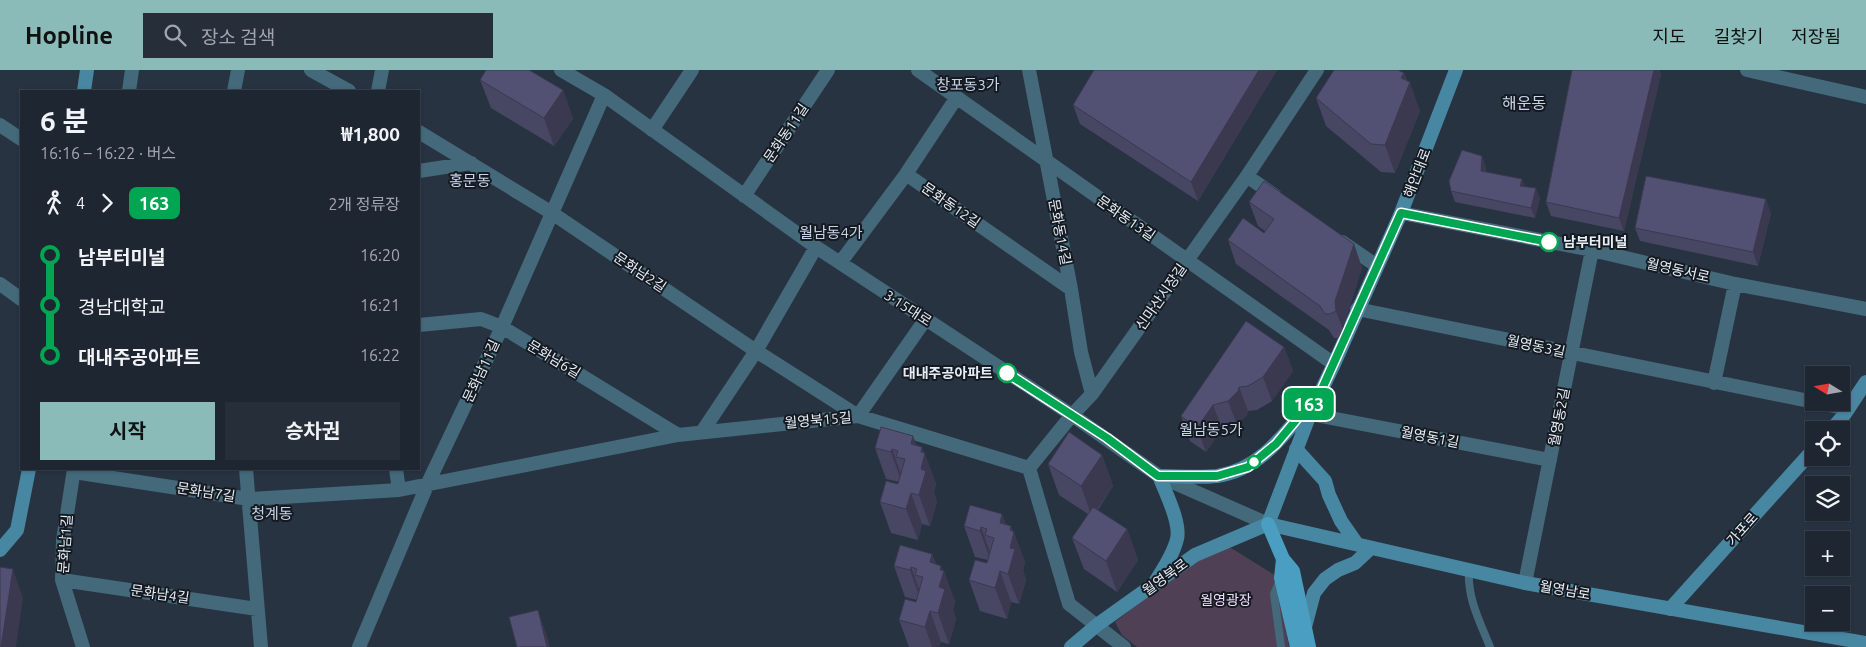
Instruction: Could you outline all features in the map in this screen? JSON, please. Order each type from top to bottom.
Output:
[{"type":"main road","points":[[84,90],[87,70]]},
{"type":"main road","name":"해안대로","points":[[1268,524],[1310,414],[1401,213],[1456,70]]},
{"type":"main road","points":[[1850,406],[1866,382]]},
{"type":"main road","points":[[1152,586],[1168,560],[1178,537],[1173,509],[1158,476],[1217,476],[1248,467],[1276,444],[1322,389]]},
{"type":"main road","points":[[1838,421],[1846,411]]},
{"type":"main road","points":[[1296,449],[1325,481],[1341,521],[1357,544]]},
{"type":"main road","name":"가포로","points":[[1670,609],[1805,459]]},
{"type":"main road","points":[[0,550],[17,530],[29,470]]},
{"type":"main road","points":[[1268,524],[1283,559],[1293,571],[1309,647]]},
{"type":"main road","name":"월영남로","points":[[1268,524],[1525,583],[1866,643]]},
{"type":"main road","name":"월영북로","points":[[1071,647],[1195,555],[1268,524]]},
{"type":"main road","points":[[1305,627],[1314,593],[1325,579],[1338,570],[1355,563],[1371,548]]},
{"type":"main road","points":[[1283,559],[1281,578],[1297,647]]},
{"type":"street","points":[[129,90],[132,70]]},
{"type":"street","points":[[234,90],[238,70]]},
{"type":"street","points":[[311,70],[347,90]]},
{"type":"street","points":[[378,90],[382,70]]},
{"type":"street","name":"3·15대로","points":[[561,70],[604,96],[816,247],[1072,415],[1158,476],[1268,524]]},
{"type":"street","points":[[652,130],[692,70]]},
{"type":"street","name":"문화동11길","points":[[744,196],[828,70]]},
{"type":"street","name":"문화동13길","points":[[918,70],[1334,364]]},
{"type":"street","name":"문화동14길","points":[[1029,70],[1081,352],[1092,394]]},
{"type":"street","name":"신마산시장길","points":[[1029,468],[1072,415],[1092,394],[1246,176],[1318,70]]},
{"type":"street","points":[[1747,70],[1866,97]]},
{"type":"street","name":"문화남11길","points":[[359,647],[428,483],[502,327],[604,96]]},
{"type":"street","points":[[840,263],[907,173],[957,96]]},
{"type":"street","points":[[0,125],[20,138]]},
{"type":"street","name":"문화남2길","points":[[420,133],[552,213],[756,351],[858,416]]},
{"type":"street","points":[[420,171],[471,163]]},
{"type":"street","name":"문화동12길","points":[[907,173],[1071,290]]},
{"type":"street","points":[[1246,176],[1287,204]]},
{"type":"street","name":"월영동서로","points":[[1401,213],[1592,250],[1735,284],[1866,309]]},
{"type":"street","points":[[1328,232],[1377,266]]},
{"type":"street","points":[[702,432],[756,351],[816,247]]},
{"type":"street","name":"월영동2길","points":[[1525,583],[1592,250]]},
{"type":"street","points":[[0,284],[20,298]]},
{"type":"street","points":[[1714,382],[1735,284]]},
{"type":"street","name":"월영동3길","points":[[1357,309],[1805,400]]},
{"type":"street","name":"문화남6길","points":[[420,325],[481,319],[502,327],[678,435]]},
{"type":"street","points":[[858,416],[925,320]]},
{"type":"street","name":"월영동1길","points":[[1310,414],[1550,460]]},
{"type":"street","name":"월영북15길","points":[[428,483],[678,435],[858,416],[1029,468]]},
{"type":"street","points":[[1029,468],[1069,604],[1124,647]]},
{"type":"street","name":"문화남7길","points":[[74,470],[249,499],[399,490],[428,483]]},
{"type":"street","name":"문화남1길","points":[[74,470],[63,540],[62,580],[83,647]]},
{"type":"street","points":[[246,470],[261,647]]},
{"type":"street","points":[[396,470],[399,490]]},
{"type":"street","name":"문화남4길","points":[[62,580],[257,609]]},
{"type":"lane","points":[[1469,570],[1468,584],[1470,597],[1490,647]]},
{"type":"lane","points":[[1281,578],[1274,594],[1282,647]]},
{"type":"green space","name":"월영광장","points":[[1228,546],[1276,576],[1289,647],[1137,647],[1122,635],[1115,622],[1186,566]]},
{"type":"building","points":[[486,70],[529,70],[563,90],[544,118],[480,80]]},
{"type":"building","points":[[1094,70],[1259,70],[1191,182],[1073,105]]},
{"type":"building","points":[[1334,70],[1398,70],[1404,73],[1401,78],[1410,82],[1385,145],[1371,144],[1316,98]]},
{"type":"building","points":[[1572,70],[1654,70],[1619,218],[1546,202]]},
{"type":"building","points":[[1462,150],[1482,156],[1481,171],[1522,179],[1520,186],[1536,188],[1531,208],[1451,191],[1449,181]]},
{"type":"building","points":[[1646,176],[1766,199],[1753,252],[1635,228]]},
{"type":"building","points":[[1264,181],[1354,244],[1335,301],[1336,311],[1325,314],[1320,306],[1228,240],[1243,218],[1264,233],[1274,219],[1249,202]]},
{"type":"building","points":[[1246,321],[1284,347],[1263,377],[1248,386],[1239,387],[1238,391],[1228,401],[1213,405],[1197,428],[1181,416]]},
{"type":"building","points":[[881,427],[913,436],[911,444],[922,447],[921,452],[925,453],[921,469],[926,471],[919,495],[911,493],[906,509],[880,502],[886,481],[898,484],[905,459],[896,457],[898,451],[892,449],[891,452],[875,448]]},
{"type":"building","points":[[1069,432],[1102,455],[1081,486],[1048,464]]},
{"type":"building","points":[[970,505],[1002,514],[1000,523],[1011,526],[1010,530],[1014,532],[1010,548],[1015,549],[1008,574],[1000,571],[995,588],[969,580],[975,560],[987,563],[994,538],[985,535],[987,529],[981,527],[980,531],[964,526]]},
{"type":"building","points":[[1093,507],[1127,529],[1106,561],[1072,538]]},
{"type":"building","points":[[900,545],[932,554],[930,562],[941,566],[940,570],[944,571],[939,587],[945,589],[938,613],[930,611],[925,627],[899,620],[905,599],[916,602],[923,577],[915,575],[917,569],[911,567],[910,570],[894,566]]},
{"type":"building","points":[[0,567],[13,569],[1,647],[0,647]]},
{"type":"building","points":[[538,610],[547,647],[517,647],[509,617]]},
{"type":"bus line","name":"163","points":[[1007,373],[1107,438],[1158,476],[1217,476],[1248,467],[1276,444],[1322,389],[1401,213],[1549,242]]},
{"type":"place","name":"남부터미널","points":[[1549,242]]},
{"type":"place","name":"대내주공아파트","points":[[1007,373]]},
{"type":"district","name":"창포동3가","points":[[968,84]]},
{"type":"district","name":"해운동","points":[[1524,103]]},
{"type":"district","name":"홍문동","points":[[470,180]]},
{"type":"district","name":"월남동4가","points":[[831,232]]},
{"type":"district","name":"월남동5가","points":[[1211,429]]},
{"type":"district","name":"청계동","points":[[272,513]]}]
